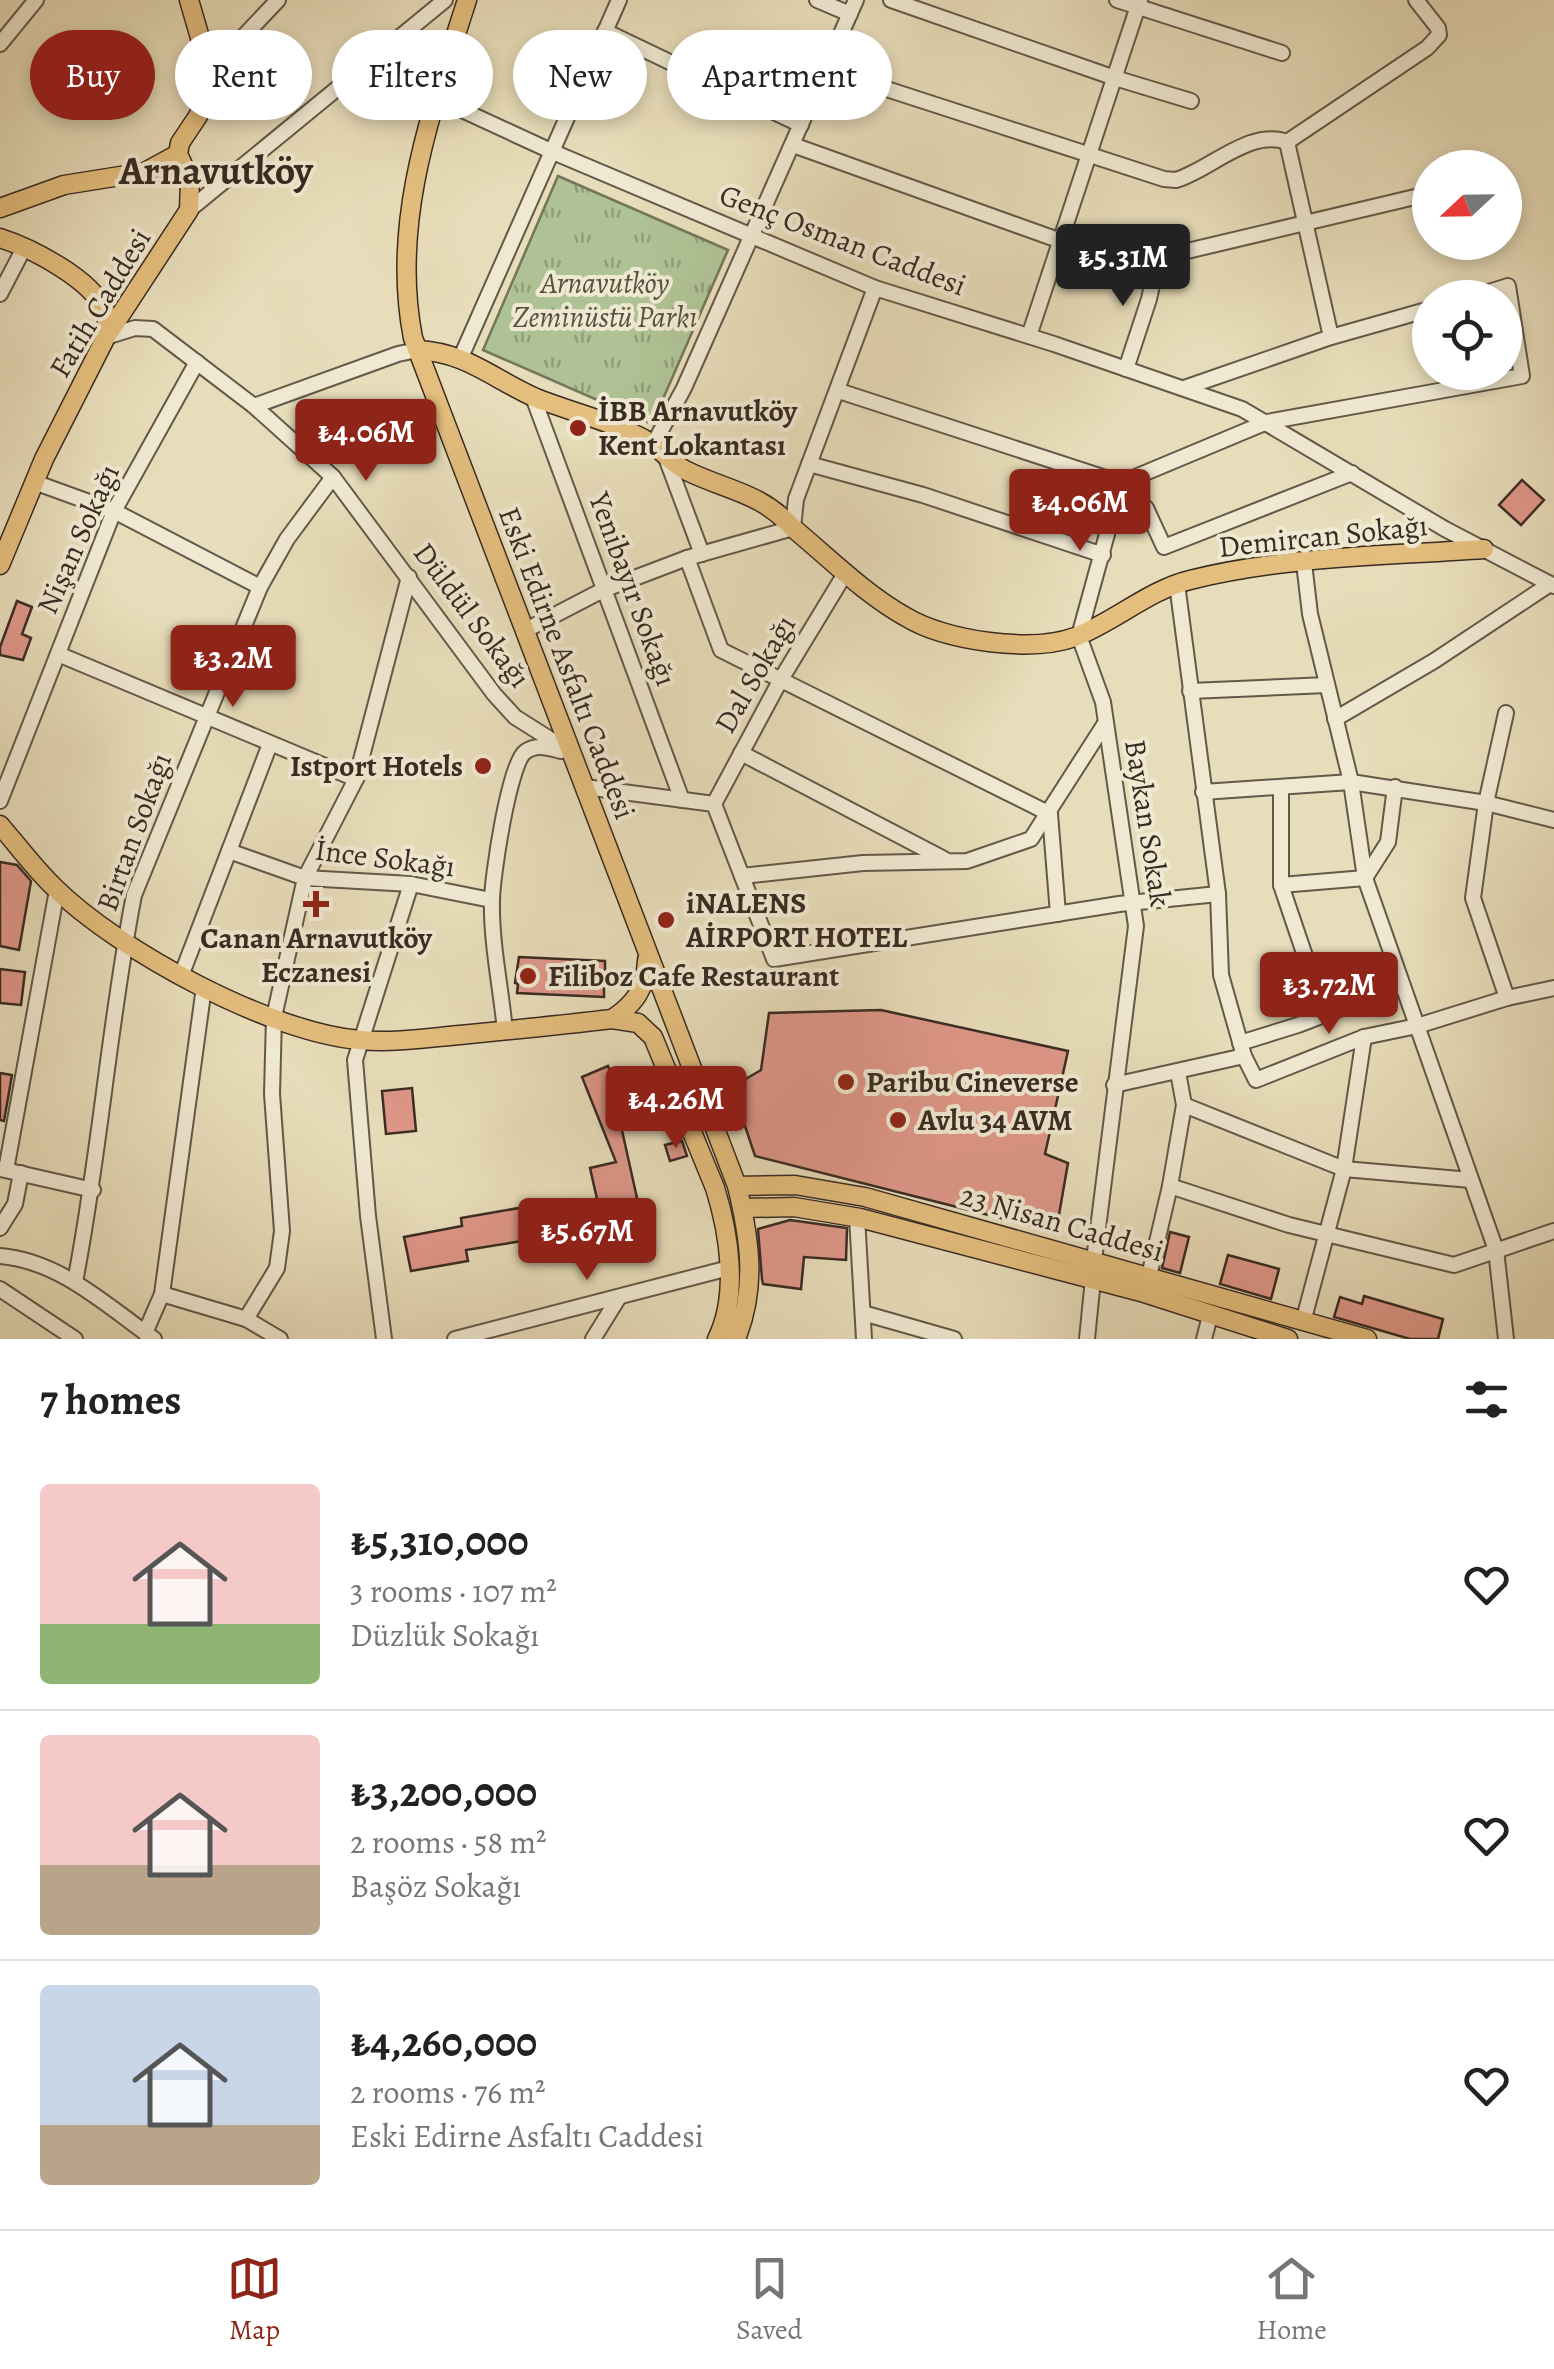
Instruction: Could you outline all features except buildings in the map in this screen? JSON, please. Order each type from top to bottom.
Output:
[{"type":"main road","points":[[189,0],[198,30]]},
{"type":"main road","name":"Eski Edirne Asfaltı Caddesi","points":[[458,30],[467,0]]},
{"type":"main road","points":[[189,210],[190,180],[178,154],[180,143],[195,120]]},
{"type":"main road","name":"Eski Edirne Asfaltı Caddesi","points":[[430,120],[413,183],[406,247],[410,322],[417,350],[737,1186],[751,1288],[736,1339]]},
{"type":"main road","points":[[106,337],[107,318],[98,300],[83,284],[12,243],[7,225],[8,205],[64,185],[145,172],[178,154]]},
{"type":"main road","name":"Fatih Caddesi","points":[[0,564],[34,482],[106,337],[189,210]]},
{"type":"main road","name":"Demircan Sokağı","points":[[417,350],[443,351],[461,358],[533,396],[642,438],[684,470],[764,502],[908,619],[995,642],[1038,646],[1079,636],[1177,584],[1242,569],[1484,549]]},
{"type":"main road","points":[[0,825],[57,890],[125,941],[204,987],[274,1018],[322,1033],[360,1040],[412,1040],[612,1018],[638,1023],[653,1037],[715,1188],[729,1268],[728,1303],[717,1339]]},
{"type":"main road","points":[[612,1018],[630,1007],[641,992],[647,956]]},
{"type":"main road","name":"23 Nisan Caddesi","points":[[737,1186],[795,1186],[865,1196],[1148,1276],[1301,1330],[1367,1339]]},
{"type":"main road","name":"23 Nisan Caddesi","points":[[742,1208],[794,1207],[857,1217],[1093,1280],[1288,1339]]},
{"type":"main road","points":[[1093,1280],[1094,1260]]},
{"type":"street","points":[[250,30],[278,0]]},
{"type":"street","name":"Fatih Caddesi","points":[[189,210],[445,0]]},
{"type":"street","points":[[606,30],[619,0]]},
{"type":"street","points":[[817,0],[853,7],[843,30]]},
{"type":"street","points":[[891,0],[1115,78],[1191,100]]},
{"type":"street","points":[[1116,0],[1138,4],[1282,54]]},
{"type":"street","points":[[1287,142],[1427,48],[1439,35],[1438,28],[1416,0]]},
{"type":"street","points":[[0,44],[34,2]]},
{"type":"street","points":[[1029,336],[1138,4]]},
{"type":"street","points":[[647,51],[801,125]]},
{"type":"street","points":[[892,91],[1088,157],[1176,180],[1252,144],[1278,139],[1287,142]]},
{"type":"street","name":"Genç Osman Caddesi","points":[[484,120],[876,288],[1184,388],[1268,422],[1552,585]]},
{"type":"street","points":[[461,358],[567,120]]},
{"type":"street","points":[[803,120],[659,450],[721,650],[1050,814]]},
{"type":"street","points":[[1287,142],[1331,337]]},
{"type":"street","points":[[792,145],[1128,265],[1412,198]]},
{"type":"street","points":[[0,294],[12,243]]},
{"type":"street","points":[[1126,370],[1158,258]]},
{"type":"street","points":[[526,630],[603,590],[694,556],[793,528],[796,499],[876,288]]},
{"type":"street","points":[[1184,388],[1331,337],[1412,314]]},
{"type":"street","name":"Düldül Sokağı","points":[[106,337],[135,328],[152,330],[254,406],[334,477],[494,694],[515,717],[572,753]]},
{"type":"street","name":"Demircan Sokağı","points":[[254,406],[417,350]]},
{"type":"street","name":"Nişan Sokağı","points":[[0,801],[114,511],[198,362]]},
{"type":"street","points":[[1121,482],[1268,422],[1445,390]]},
{"type":"street","points":[[838,391],[1121,482],[1146,508],[1164,548],[1352,473]]},
{"type":"street","name":"Yenibayır Sokağı","points":[[533,396],[682,800]]},
{"type":"street","points":[[809,464],[923,496],[1102,555]]},
{"type":"street","name":"Birtan Sokağı","points":[[75,1282],[93,1190],[134,895],[260,587],[287,538],[334,477]]},
{"type":"street","points":[[34,482],[114,511],[260,587]]},
{"type":"street","points":[[1079,636],[1121,482]]},
{"type":"street","points":[[1304,563],[1310,614],[1351,782],[1364,878],[1496,1250],[1506,1339]]},
{"type":"street","name":"Dal Sokağı","points":[[714,804],[780,681],[846,572]]},
{"type":"street","points":[[246,1319],[277,1268],[282,1232],[272,1094],[274,1018],[305,878],[356,779],[409,577]]},
{"type":"street","points":[[1177,584],[1218,894],[1221,974],[1242,1049],[1256,1080],[1364,1037],[1554,988]]},
{"type":"street","points":[[1335,719],[1552,585]]},
{"type":"street","name":"Baykan Sokak","points":[[1079,636],[1096,677],[1136,926],[1094,1260]]},
{"type":"street","points":[[58,654],[356,779]]},
{"type":"street","points":[[1190,691],[1327,684]]},
{"type":"street","points":[[1506,713],[1486,803],[1473,898],[1507,998]]},
{"type":"street","points":[[742,876],[863,864],[967,861],[1031,840],[1105,725]]},
{"type":"street","points":[[181,976],[270,744]]},
{"type":"street","points":[[505,1031],[492,900],[506,802],[520,757],[527,750],[538,746],[572,753]]},
{"type":"street","points":[[741,753],[948,861]]},
{"type":"street","points":[[1203,792],[1351,782],[1486,803],[1554,820]]},
{"type":"street","points":[[585,787],[714,804],[774,959],[1058,914],[1218,894]]},
{"type":"street","points":[[1281,787],[1282,885],[1326,1015]]},
{"type":"street","points":[[1364,878],[1388,842],[1394,787]]},
{"type":"street","points":[[1050,814],[1058,914]]},
{"type":"street","name":"İnce Sokağı","points":[[229,851],[305,878],[411,884],[492,900]]},
{"type":"street","points":[[1282,885],[1364,878]]},
{"type":"street","points":[[384,1339],[368,1216],[355,1060],[411,884]]},
{"type":"street","points":[[0,1228],[15,1204],[9,1170],[57,890]]},
{"type":"street","points":[[1114,1086],[1178,1072],[1402,985]]},
{"type":"street","points":[[0,1256],[28,1258],[75,1282],[149,1336],[162,1294],[204,987]]},
{"type":"street","points":[[1301,1330],[1344,1169],[1364,1037]]},
{"type":"street","points":[[1148,1276],[1184,1105],[1178,1072]]},
{"type":"street","points":[[1184,1105],[1344,1169],[1472,1180]]},
{"type":"street","points":[[9,1170],[93,1190]]},
{"type":"street","points":[[1170,1186],[1325,1234],[1454,1266],[1554,1231]]},
{"type":"street","points":[[857,1217],[864,1339]]},
{"type":"street","points":[[455,1339],[729,1268]]},
{"type":"street","points":[[1087,1339],[1093,1280]]},
{"type":"street","points":[[0,1288],[75,1339]]},
{"type":"street","points":[[162,1294],[246,1319],[280,1339]]},
{"type":"street","points":[[593,1339],[620,1297]]},
{"type":"street","points":[[863,1313],[954,1339]]},
{"type":"street","points":[[1204,1339],[1210,1316]]},
{"type":"street","points":[[508,1339],[517,1323]]},
{"type":"green space","name":"Arnavutköy Zeminüstü Parkı","points":[[558,176],[728,250],[652,424],[483,350]]},
{"type":"place","name":"İBB Arnavutköy Kent Lokantası","points":[[578,428]]},
{"type":"place","name":"Istport Hotels","points":[[483,766]]},
{"type":"place","name":"Canan Arnavutköy Eczanesi","points":[[316,904]]},
{"type":"place","name":"iNALENS AİRPORT HOTEL","points":[[666,920]]},
{"type":"place","name":"Filiboz Cafe Restaurant","points":[[528,976]]},
{"type":"place","name":"Paribu Cineverse","points":[[846,1082]]},
{"type":"place","name":"Avlu 34 AVM","points":[[898,1120]]},
{"type":"district","name":"Arnavutköy","points":[[216,170]]}]
